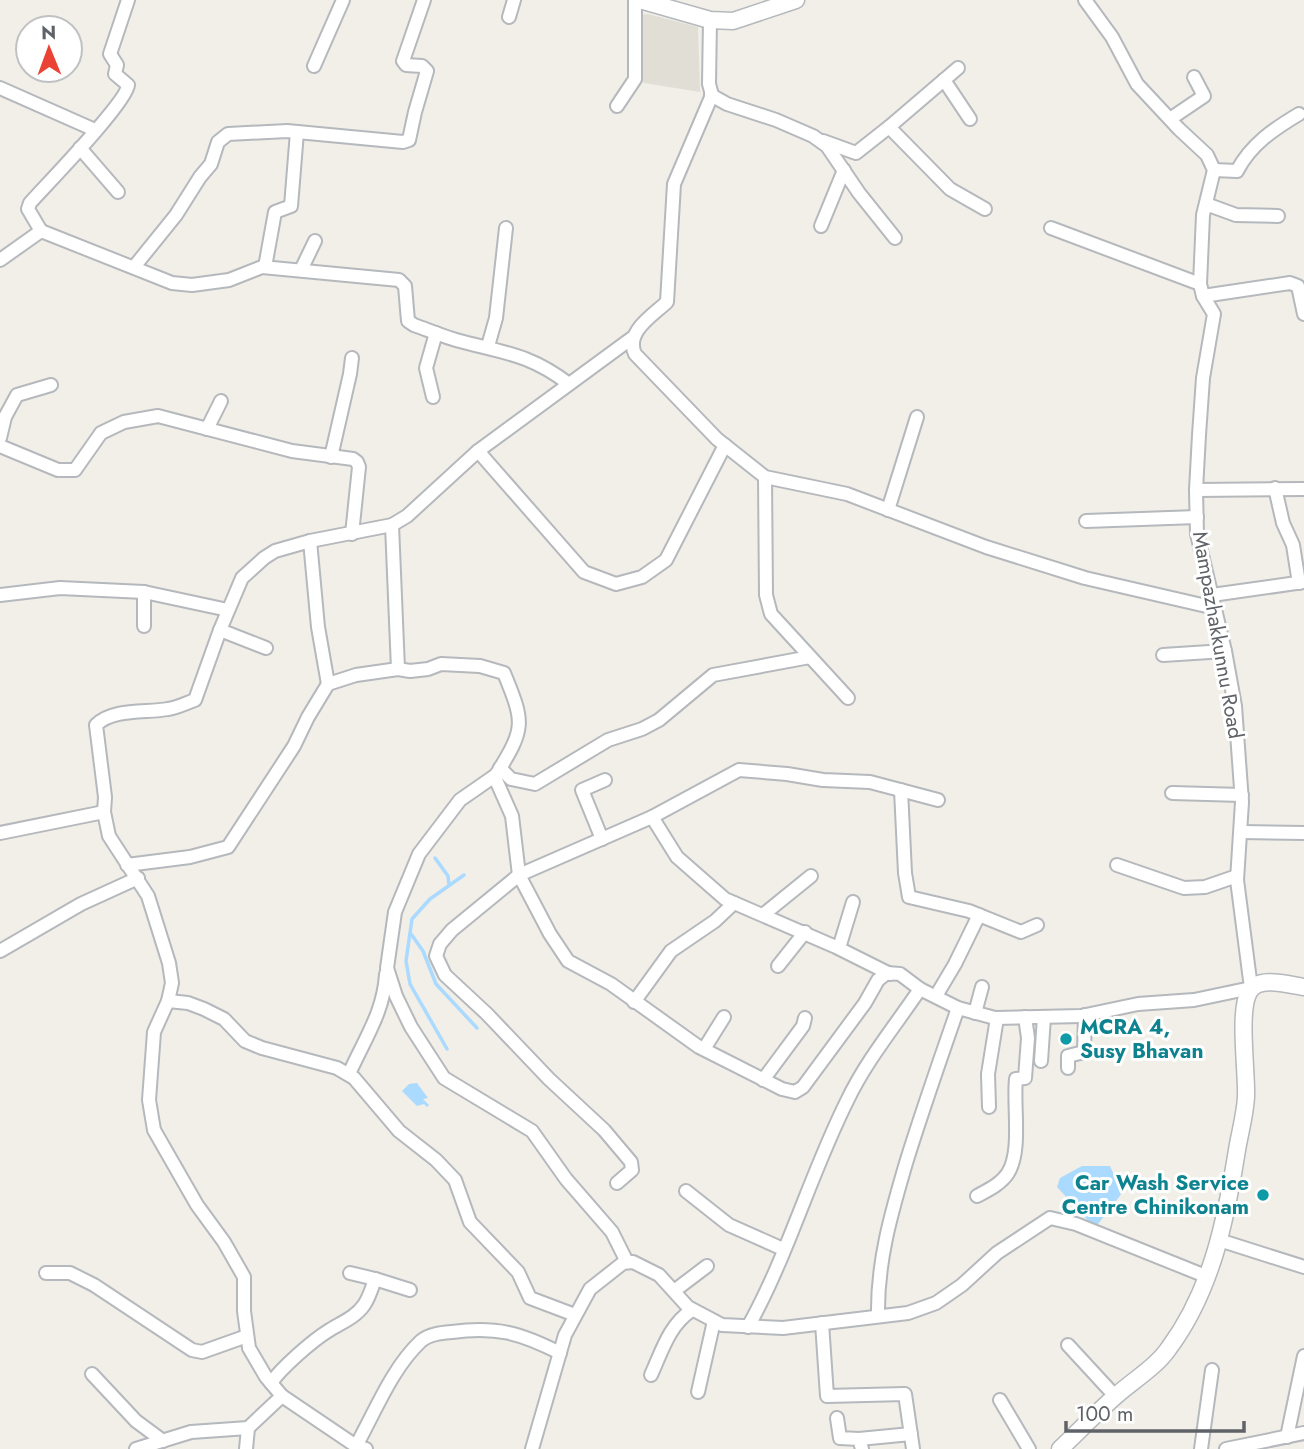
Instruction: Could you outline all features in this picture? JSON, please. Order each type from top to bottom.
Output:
[{"type":"street","points":[[128,0],[110,54],[117,63],[116,76],[126,83],[128,89],[30,203],[28,209],[41,232],[172,283],[192,285],[229,280],[256,268],[265,267],[399,280],[405,286],[408,321],[457,340],[488,346],[536,362],[569,384]]},
{"type":"street","points":[[314,66],[343,0]]},
{"type":"street","points":[[134,267],[176,215],[211,164],[221,138],[237,133],[297,132],[403,142],[409,140],[426,71],[422,66],[406,65],[403,61],[424,0]]},
{"type":"street","points":[[509,17],[514,0]]},
{"type":"street","points":[[617,106],[635,79],[635,0]]},
{"type":"street","points":[[640,0],[710,20],[742,19],[795,0]]},
{"type":"street","points":[[1085,0],[1112,37],[1137,85],[1207,155],[1214,170],[1237,171],[1258,143],[1271,131],[1299,114]]},
{"type":"street","points":[[560,1353],[525,1337],[493,1329],[439,1334],[424,1339],[404,1359],[361,1448],[282,1396],[271,1383],[249,1348],[244,1311],[244,1277],[224,1242],[197,1205],[154,1130],[149,1100],[155,1032],[173,983],[154,912],[138,878],[109,836],[104,812],[105,797],[96,725],[101,720],[122,714],[171,709],[195,700],[242,578],[264,558],[275,551],[310,541],[392,525],[407,516],[478,452],[632,338],[667,302],[674,184],[711,96],[710,20]]},
{"type":"street","points":[[711,96],[856,153],[958,68]]},
{"type":"street","points":[[1170,119],[1204,96],[1194,77]]},
{"type":"street","points":[[944,80],[970,119]]},
{"type":"street","points":[[0,88],[95,130]]},
{"type":"street","points":[[889,127],[950,189],[985,209]]},
{"type":"street","points":[[265,267],[275,212],[291,206],[297,132]]},
{"type":"street","points":[[817,138],[828,146],[859,193],[895,238]]},
{"type":"street","points":[[80,148],[118,192]]},
{"type":"street","points":[[821,226],[844,170]]},
{"type":"street","name":"Mampazhakkunnu Road","points":[[1214,170],[1203,215],[1202,290],[1214,314],[1203,379],[1196,490],[1197,534],[1225,651],[1235,706],[1242,795],[1237,876],[1251,988]]},
{"type":"street","points":[[1206,204],[1236,215],[1278,216]]},
{"type":"street","points":[[1051,228],[1202,290],[1290,283],[1298,286],[1304,314]]},
{"type":"street","points":[[488,346],[496,318],[506,229]]},
{"type":"street","points":[[0,260],[41,232]]},
{"type":"street","points":[[301,270],[315,242]]},
{"type":"street","points":[[433,397],[426,368],[436,333]]},
{"type":"street","points":[[632,338],[632,348],[640,360],[725,445],[765,477],[846,494],[986,547],[1085,578],[1213,601],[1301,582],[1293,545],[1283,523],[1275,488]]},
{"type":"street","points":[[331,457],[352,358]]},
{"type":"street","points":[[0,438],[5,417],[17,395],[51,385]]},
{"type":"street","points":[[207,429],[221,401]]},
{"type":"street","points":[[0,446],[58,470],[75,470],[101,433],[124,422],[158,416],[292,451],[353,459],[358,464],[352,534]]},
{"type":"street","points":[[888,510],[918,417]]},
{"type":"street","points":[[478,452],[584,572],[616,584],[642,578],[666,560],[725,445]]},
{"type":"street","points":[[765,477],[768,604],[771,614],[848,698]]},
{"type":"street","points":[[1196,490],[1304,489]]},
{"type":"street","points":[[1086,521],[1197,517]]},
{"type":"street","points":[[392,525],[398,669]]},
{"type":"street","points":[[310,541],[318,627],[328,684]]},
{"type":"street","points":[[0,595],[60,588],[144,592],[228,610]]},
{"type":"street","points":[[144,592],[144,626]]},
{"type":"street","points":[[220,630],[266,648]]},
{"type":"street","points":[[1163,655],[1225,651]]},
{"type":"street","points":[[498,772],[511,779],[536,784],[608,740],[642,729],[659,720],[713,675],[810,657]]},
{"type":"street","points":[[127,865],[190,857],[228,847],[294,747],[328,684],[356,675],[398,669],[428,669],[441,664],[461,664],[504,673],[520,714],[514,747],[498,772],[460,800],[419,854],[395,912],[380,1011],[349,1074]]},
{"type":"street","points":[[617,1183],[632,1170],[631,1162],[604,1130],[445,975],[436,956],[440,944],[452,930],[519,875],[652,817],[739,771],[870,782],[938,800]]},
{"type":"street","points":[[498,772],[512,816],[519,875],[550,934],[568,961],[611,984],[704,1049],[790,1092],[799,1091],[838,1042],[878,980],[887,973],[900,974],[920,989],[958,1008],[998,1018],[1085,1015],[1138,1004],[1194,1000],[1275,983],[1304,987]]},
{"type":"street","points":[[602,839],[582,790],[605,780]]},
{"type":"street","points":[[901,790],[905,873],[909,897],[969,911],[1021,932],[1037,925]]},
{"type":"street","points":[[1172,793],[1242,795]]},
{"type":"street","points":[[0,833],[104,812]]},
{"type":"street","points":[[652,817],[677,857],[725,899],[805,932],[890,974]]},
{"type":"street","points":[[1241,832],[1304,833]]},
{"type":"street","points":[[1116,866],[1184,888],[1205,887],[1237,876]]},
{"type":"street","points":[[764,914],[811,876]]},
{"type":"street","points":[[0,951],[80,904],[138,878]]},
{"type":"street","points":[[634,1002],[671,951],[715,921],[734,902]]},
{"type":"street","points":[[839,948],[853,902]]},
{"type":"street","points":[[936,996],[979,915]]},
{"type":"street","points":[[778,967],[805,932]]},
{"type":"street","points":[[387,968],[396,996],[411,1027],[444,1078],[532,1130],[566,1179],[612,1231],[627,1262]]},
{"type":"street","points":[[975,1013],[982,987]]},
{"type":"street","points":[[1060,1449],[1168,1350],[1192,1311],[1208,1277],[1230,1196],[1246,1098],[1246,1003],[1251,988]]},
{"type":"street","points":[[748,1327],[769,1287],[848,1099],[870,1060],[920,989]]},
{"type":"street","points":[[168,1001],[188,1003],[204,1009],[224,1019],[245,1041],[262,1048],[337,1068],[349,1074],[359,1082],[399,1131],[436,1160],[455,1180],[470,1222],[518,1272],[530,1297],[575,1315]]},
{"type":"street","points":[[878,1316],[877,1292],[883,1242],[923,1106],[958,1008]]},
{"type":"street","points":[[1068,1068],[1068,1056],[1084,1052],[1085,1015]]},
{"type":"street","points":[[704,1049],[724,1017]]},
{"type":"street","points":[[977,1196],[997,1185],[1009,1172],[1015,1154],[1014,1096],[1016,1079],[1025,1078],[1028,1038],[1025,1017]]},
{"type":"street","points":[[1041,1061],[1044,1017]]},
{"type":"street","points":[[763,1080],[803,1026],[805,1018]]},
{"type":"street","points":[[989,1107],[988,1074],[998,1018]]},
{"type":"street","points":[[685,1191],[729,1225],[783,1250]]},
{"type":"street","points":[[532,1449],[565,1335],[575,1315],[590,1289],[627,1262],[643,1265],[659,1275],[692,1310],[722,1325],[783,1328],[908,1313],[936,1303],[962,1285],[997,1253],[1050,1218],[1076,1224],[1208,1277]]},
{"type":"street","points":[[1219,1240],[1304,1267]]},
{"type":"street","points":[[674,1292],[707,1266]]},
{"type":"street","points":[[46,1273],[69,1273],[94,1285],[192,1350],[202,1352],[247,1336]]},
{"type":"street","points":[[350,1273],[410,1290]]},
{"type":"street","points":[[271,1383],[279,1371],[310,1345],[327,1331],[346,1322],[364,1306],[375,1279]]},
{"type":"street","points":[[651,1376],[670,1332],[680,1317],[692,1310]]},
{"type":"street","points":[[698,1392],[714,1321]]},
{"type":"street","points":[[821,1323],[827,1396],[905,1394],[913,1449]]},
{"type":"street","points":[[1068,1345],[1115,1396]]},
{"type":"street","points":[[1282,1441],[1304,1356]]},
{"type":"street","points":[[1201,1449],[1212,1370]]},
{"type":"street","points":[[92,1374],[136,1421],[163,1441]]},
{"type":"street","points":[[136,1449],[191,1432],[248,1428],[282,1396]]},
{"type":"street","points":[[1000,1400],[1029,1449]]},
{"type":"street","points":[[836,1418],[840,1438],[861,1444],[911,1434]]},
{"type":"street","points":[[246,1449],[248,1428]]},
{"type":"street","points":[[1226,1449],[1282,1441],[1304,1433]]},
{"type":"shaded area","points":[[648,14],[698,27],[700,92],[644,83],[628,76],[630,42],[641,15]]},
{"type":"water","points":[[417,1083],[428,1098],[423,1099],[429,1105],[427,1107],[424,1104],[417,1106],[402,1091],[409,1084]]},
{"type":"water","points":[[1082,1166],[1110,1166],[1122,1193],[1095,1228],[1057,1187],[1060,1178]]},
{"type":"waterway","points":[[435,858],[448,876],[449,885]]},
{"type":"waterway","points":[[447,1049],[410,984],[406,961],[412,919],[430,899],[464,875]]},
{"type":"waterway","points":[[411,934],[423,951],[436,984],[477,1028]]},
{"type":"waterway","points":[[408,1145],[437,1169]]},
{"type":"place","name":"MCRA 4, Susy Bhavan","points":[[1066,1039]]},
{"type":"place","name":"Car Wash Service Centre Chinikonam","points":[[1263,1195]]}]
